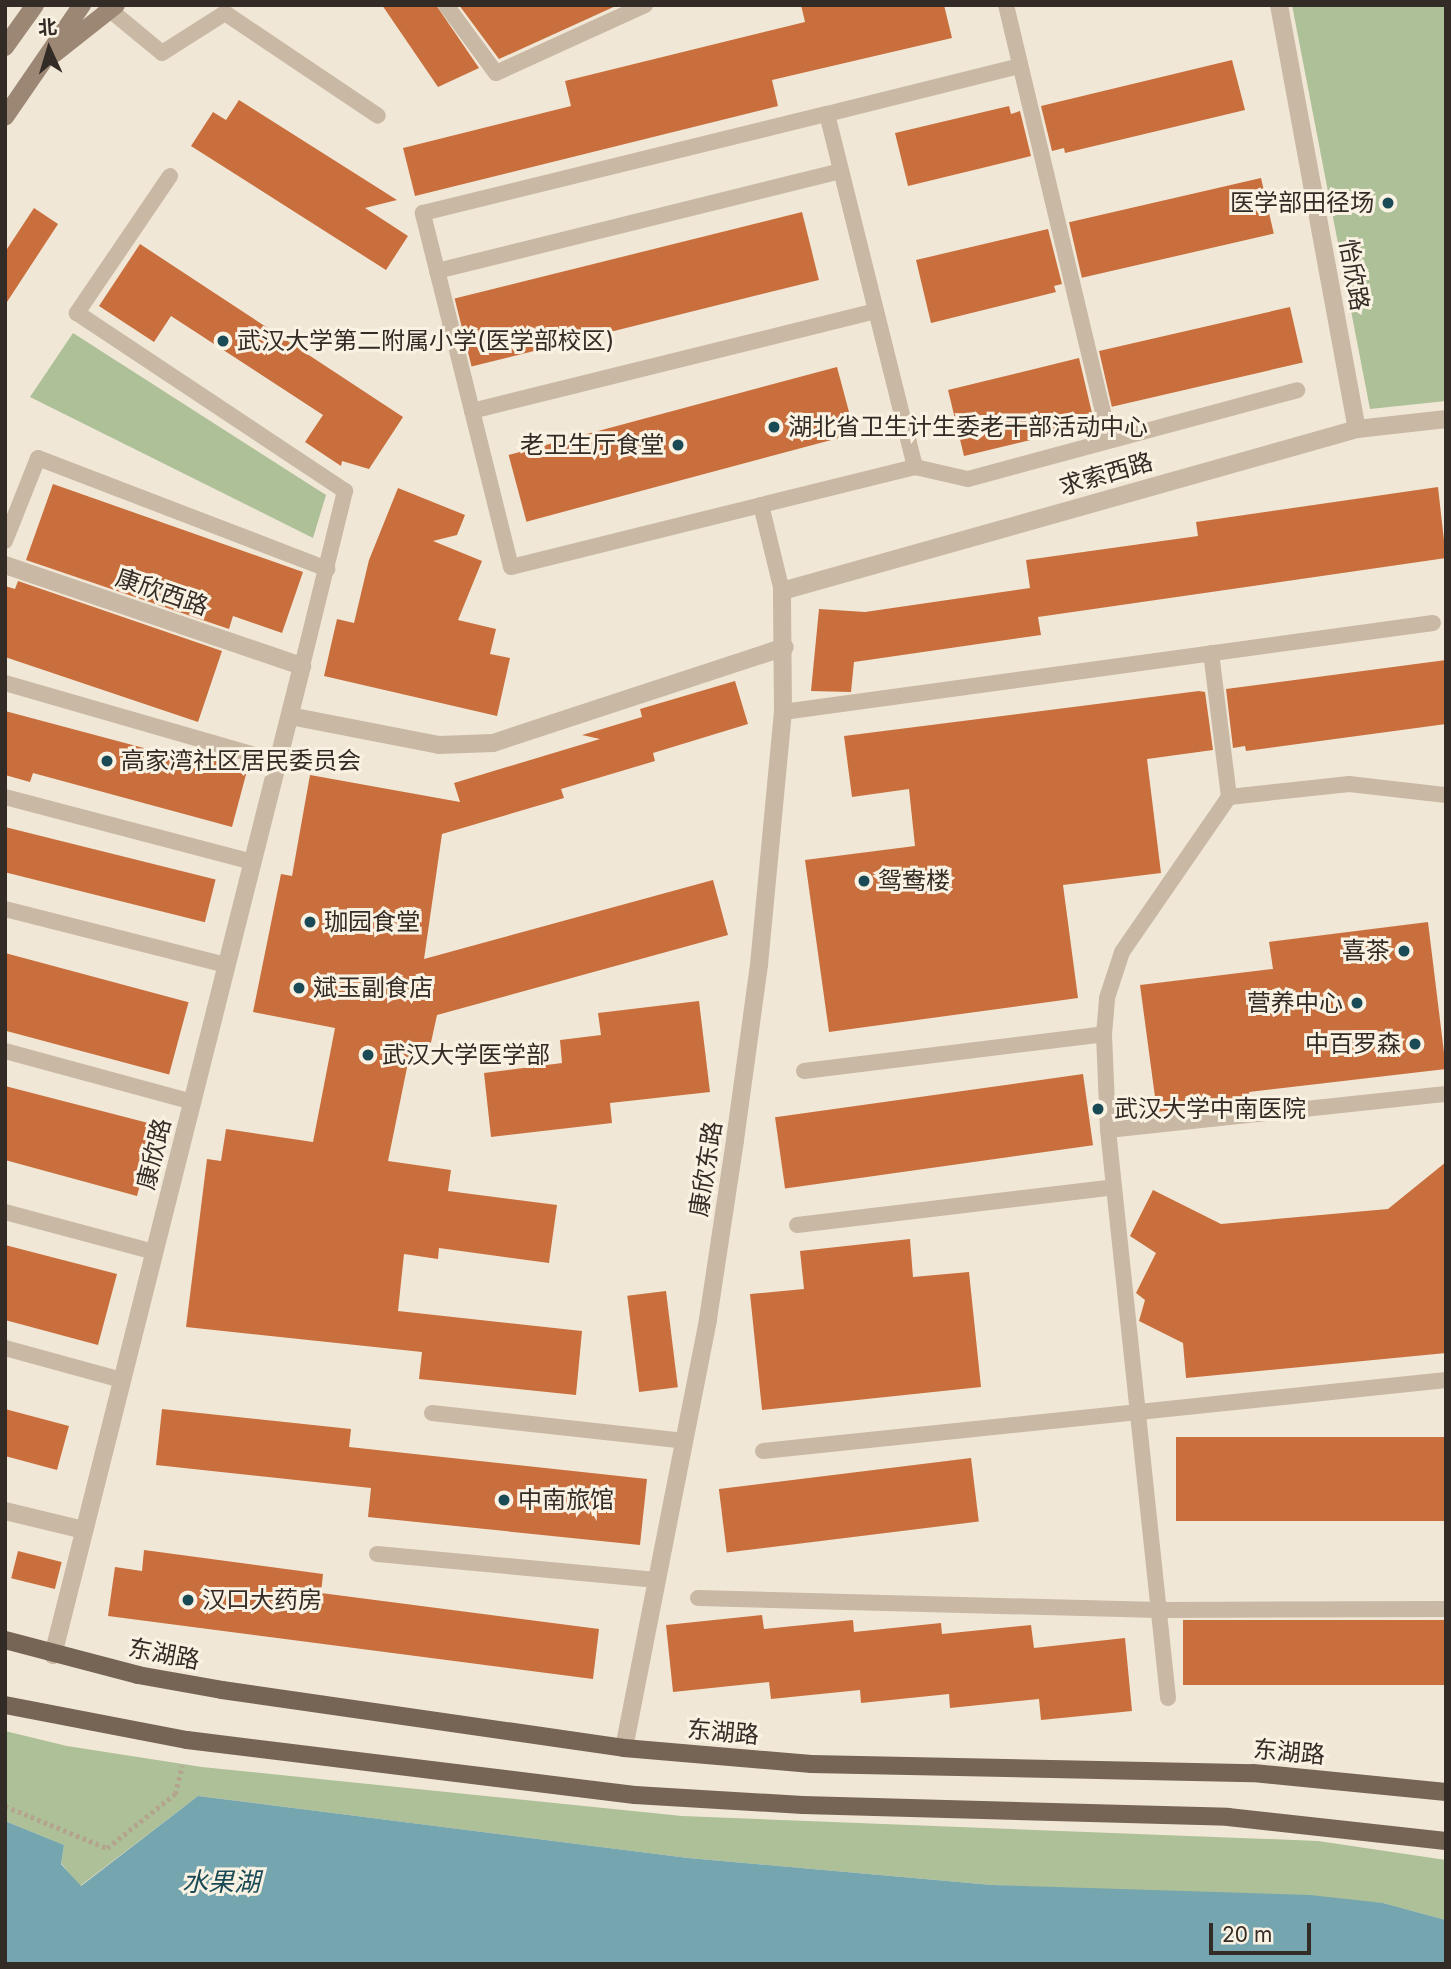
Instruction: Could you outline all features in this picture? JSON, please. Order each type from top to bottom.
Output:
[{"type":"main road","points":[[5,47],[35,5]]},
{"type":"main road","points":[[5,117],[82,5]]},
{"type":"main road","points":[[40,65],[113,7]]},
{"type":"main road","name":"东湖路","points":[[5,1640],[53,1655],[222,1690],[624,1748],[811,1764],[1253,1773],[1446,1792]]},
{"type":"main road","points":[[5,1705],[187,1740],[635,1795],[816,1806],[1228,1817],[1446,1841]]},
{"type":"street","name":"怡欣路","points":[[1279,5],[1357,429]]},
{"type":"street","name":"求索西路","points":[[782,591],[1357,429],[1446,419]]},
{"type":"street","name":"康欣西路","points":[[5,565],[302,666]]},
{"type":"street","name":"康欣东路","points":[[624,1748],[684,1441],[737,1128],[759,965],[783,712],[785,647],[782,591]]},
{"type":"street","points":[[290,716],[439,745],[493,743],[785,647]]},
{"type":"street","name":"康欣路","points":[[53,1655],[302,666]]},
{"type":"street","points":[[5,1511],[84,1530]]},
{"type":"lane","points":[[446,5],[496,73],[645,5]]},
{"type":"lane","points":[[1006,5],[1109,439]]},
{"type":"lane","points":[[113,7],[162,53],[225,13],[378,116]]},
{"type":"lane","points":[[1020,66],[423,214],[511,567],[915,467],[968,480],[1109,439],[1297,390]]},
{"type":"lane","points":[[827,114],[915,467]]},
{"type":"lane","points":[[437,271],[841,171]]},
{"type":"lane","points":[[170,176],[77,313],[345,491],[302,666]]},
{"type":"lane","points":[[472,411],[876,311]]},
{"type":"lane","points":[[5,541],[38,458],[327,569]]},
{"type":"lane","points":[[761,505],[782,591]]},
{"type":"lane","points":[[783,712],[1433,623]]},
{"type":"lane","points":[[1168,1698],[1140,1412],[1108,1130],[1104,1034],[1107,998],[1122,952],[1228,797],[1211,653]]},
{"type":"lane","points":[[5,683],[278,762]]},
{"type":"lane","points":[[1228,797],[1349,784],[1446,795]]},
{"type":"lane","points":[[5,797],[253,862]]},
{"type":"lane","points":[[5,909],[227,965]]},
{"type":"lane","points":[[804,1071],[1104,1034]]},
{"type":"lane","points":[[5,1051],[193,1102]]},
{"type":"lane","points":[[1108,1130],[1446,1094]]},
{"type":"lane","points":[[797,1224],[1114,1187]]},
{"type":"lane","points":[[5,1212],[154,1252]]},
{"type":"lane","points":[[5,1348],[122,1380]]},
{"type":"lane","points":[[764,1451],[1446,1380]]},
{"type":"lane","points":[[432,1413],[684,1441]]},
{"type":"lane","points":[[377,1553],[657,1580]]},
{"type":"lane","points":[[698,1598],[1159,1610],[1446,1609]]},
{"type":"path","points":[[5,1806],[107,1849],[175,1794],[187,1740]]},
{"type":"green space","name":"医学部田径场","points":[[1292,5],[1446,5],[1446,401],[1370,409]]},
{"type":"green space","points":[[73,333],[326,495],[313,538],[30,397]]},
{"type":"green space","points":[[5,1731],[67,1746],[202,1767],[682,1816],[1318,1841],[1446,1860],[1446,1920],[1383,1903],[992,1885],[688,1858],[198,1796],[80,1886],[61,1863],[64,1845],[5,1821]]},
{"type":"water","name":"水果湖","points":[[198,1796],[688,1858],[992,1885],[1310,1895],[1383,1903],[1446,1920],[1446,1964],[5,1964],[5,1821],[64,1845],[61,1864],[81,1886]]},
{"type":"building","points":[[382,5],[436,5],[479,68],[438,87]]},
{"type":"building","points":[[459,5],[618,5],[499,59]]},
{"type":"building","points":[[801,5],[944,5],[952,38],[772,80],[778,106],[415,196],[403,148],[571,106],[565,81],[805,22]]},
{"type":"building","points":[[1232,60],[1245,110],[1065,153],[1064,148],[1052,151],[1041,106]]},
{"type":"building","points":[[239,100],[397,200],[365,208],[408,236],[386,270],[191,146],[213,112],[226,120]]},
{"type":"building","points":[[1009,106],[1011,114],[1020,111],[1031,156],[908,186],[895,133]]},
{"type":"building","points":[[1261,178],[1274,234],[1082,278],[1069,222]]},
{"type":"building","points":[[34,208],[58,224],[5,305],[5,252]]},
{"type":"building","points":[[802,212],[819,280],[472,367],[455,299]]},
{"type":"building","points":[[1048,229],[1062,284],[1054,286],[1056,292],[931,323],[916,260]]},
{"type":"building","points":[[140,244],[403,417],[369,469],[342,461],[341,466],[305,442],[323,415],[171,316],[154,342],[99,306]]},
{"type":"building","points":[[1290,307],[1303,363],[1112,407],[1099,351]]},
{"type":"building","points":[[1079,358],[1092,413],[1086,414],[1089,426],[964,456],[948,390]]},
{"type":"building","points":[[837,367],[855,434],[526,522],[509,455]]},
{"type":"building","points":[[53,484],[303,572],[282,633],[233,616],[229,629],[26,560]]},
{"type":"building","points":[[1438,487],[1446,558],[1038,617],[1041,635],[854,662],[851,692],[811,691],[819,609],[865,612],[1030,588],[1026,560],[1198,536],[1196,522]]},
{"type":"building","points":[[398,488],[465,515],[457,535],[433,541],[482,561],[458,620],[496,629],[490,654],[510,658],[497,716],[324,676],[337,619],[354,623],[369,560]]},
{"type":"building","points":[[18,581],[222,651],[198,722],[5,657],[5,586],[15,589]]},
{"type":"building","points":[[1446,660],[1446,724],[1246,751],[1245,746],[1233,748],[1226,689]]},
{"type":"building","points":[[735,681],[748,724],[653,753],[655,761],[561,789],[564,798],[442,834],[424,959],[713,880],[728,935],[437,1015],[430,1047],[412,1043],[388,1161],[451,1170],[448,1191],[557,1205],[549,1263],[439,1248],[438,1259],[404,1254],[398,1311],[582,1331],[576,1395],[419,1379],[422,1352],[186,1327],[207,1159],[221,1161],[226,1129],[313,1142],[335,1028],[253,1012],[281,874],[292,876],[310,775],[460,802],[454,783],[600,739],[582,735],[642,717],[640,709]]},
{"type":"building","points":[[1205,692],[1213,750],[1147,759],[1161,873],[1063,885],[1078,998],[829,1032],[805,860],[915,846],[909,789],[852,797],[844,736]]},
{"type":"building","points":[[5,711],[185,759],[187,751],[248,767],[232,827],[33,773],[30,782],[5,775]]},
{"type":"building","points":[[5,827],[216,879],[205,922],[5,872]]},
{"type":"building","points":[[1428,922],[1446,1069],[1249,1092],[1250,1100],[1157,1112],[1140,985],[1273,969],[1269,942]]},
{"type":"building","points":[[5,953],[189,1002],[169,1075],[5,1031]]},
{"type":"building","points":[[699,1001],[710,1092],[610,1103],[612,1123],[491,1137],[484,1073],[562,1063],[560,1040],[601,1035],[598,1013]]},
{"type":"building","points":[[1083,1074],[1093,1145],[785,1189],[775,1117]]},
{"type":"building","points":[[5,1086],[156,1125],[137,1196],[5,1160]]},
{"type":"building","points":[[1446,1162],[1446,1353],[1186,1378],[1183,1343],[1139,1321],[1145,1300],[1136,1293],[1156,1253],[1130,1236],[1153,1190],[1221,1224],[1388,1209]]},
{"type":"building","points":[[910,1239],[913,1277],[969,1272],[981,1387],[762,1410],[750,1294],[804,1289],[800,1251]]},
{"type":"building","points":[[5,1245],[117,1274],[98,1345],[5,1320]]},
{"type":"building","points":[[666,1291],[678,1387],[639,1392],[627,1296]]},
{"type":"building","points":[[5,1409],[69,1426],[57,1470],[5,1456]]},
{"type":"building","points":[[162,1409],[351,1429],[349,1447],[647,1479],[640,1545],[368,1517],[371,1488],[156,1465]]},
{"type":"building","points":[[1176,1437],[1446,1437],[1446,1521],[1176,1521]]},
{"type":"building","points":[[971,1458],[979,1522],[727,1552],[719,1489]]},
{"type":"building","points":[[144,1550],[323,1574],[321,1593],[599,1629],[593,1679],[108,1616],[115,1567],[142,1571]]},
{"type":"building","points":[[18,1551],[62,1562],[55,1589],[11,1578]]},
{"type":"building","points":[[762,1615],[764,1629],[853,1620],[854,1632],[941,1623],[942,1634],[1031,1625],[1034,1648],[1125,1638],[1132,1711],[1041,1720],[1039,1699],[950,1708],[949,1694],[861,1703],[860,1690],[771,1699],[769,1682],[673,1692],[666,1625]]},
{"type":"building","points":[[1183,1620],[1446,1620],[1446,1685],[1183,1685]]},
{"type":"place","name":"医学部田径场","points":[[1388,203]]},
{"type":"place","name":"武汉大学第二附属小学(医学部校区)","points":[[223,341]]},
{"type":"place","name":"湖北省卫生计生委老干部活动中心","points":[[774,427]]},
{"type":"place","name":"老卫生厅食堂","points":[[678,445]]},
{"type":"place","name":"高家湾社区居民委员会","points":[[107,761]]},
{"type":"place","name":"鸳鸯楼","points":[[864,881]]},
{"type":"place","name":"珈园食堂","points":[[310,922]]},
{"type":"place","name":"喜茶","points":[[1404,951]]},
{"type":"place","name":"斌玉副食店","points":[[299,988]]},
{"type":"place","name":"营养中心","points":[[1357,1003]]},
{"type":"place","name":"中百罗森","points":[[1415,1044]]},
{"type":"place","name":"武汉大学医学部","points":[[368,1055]]},
{"type":"place","name":"武汉大学中南医院","points":[[1098,1109]]},
{"type":"place","name":"中南旅馆","points":[[504,1500]]},
{"type":"place","name":"汉口大药房","points":[[188,1600]]}]
